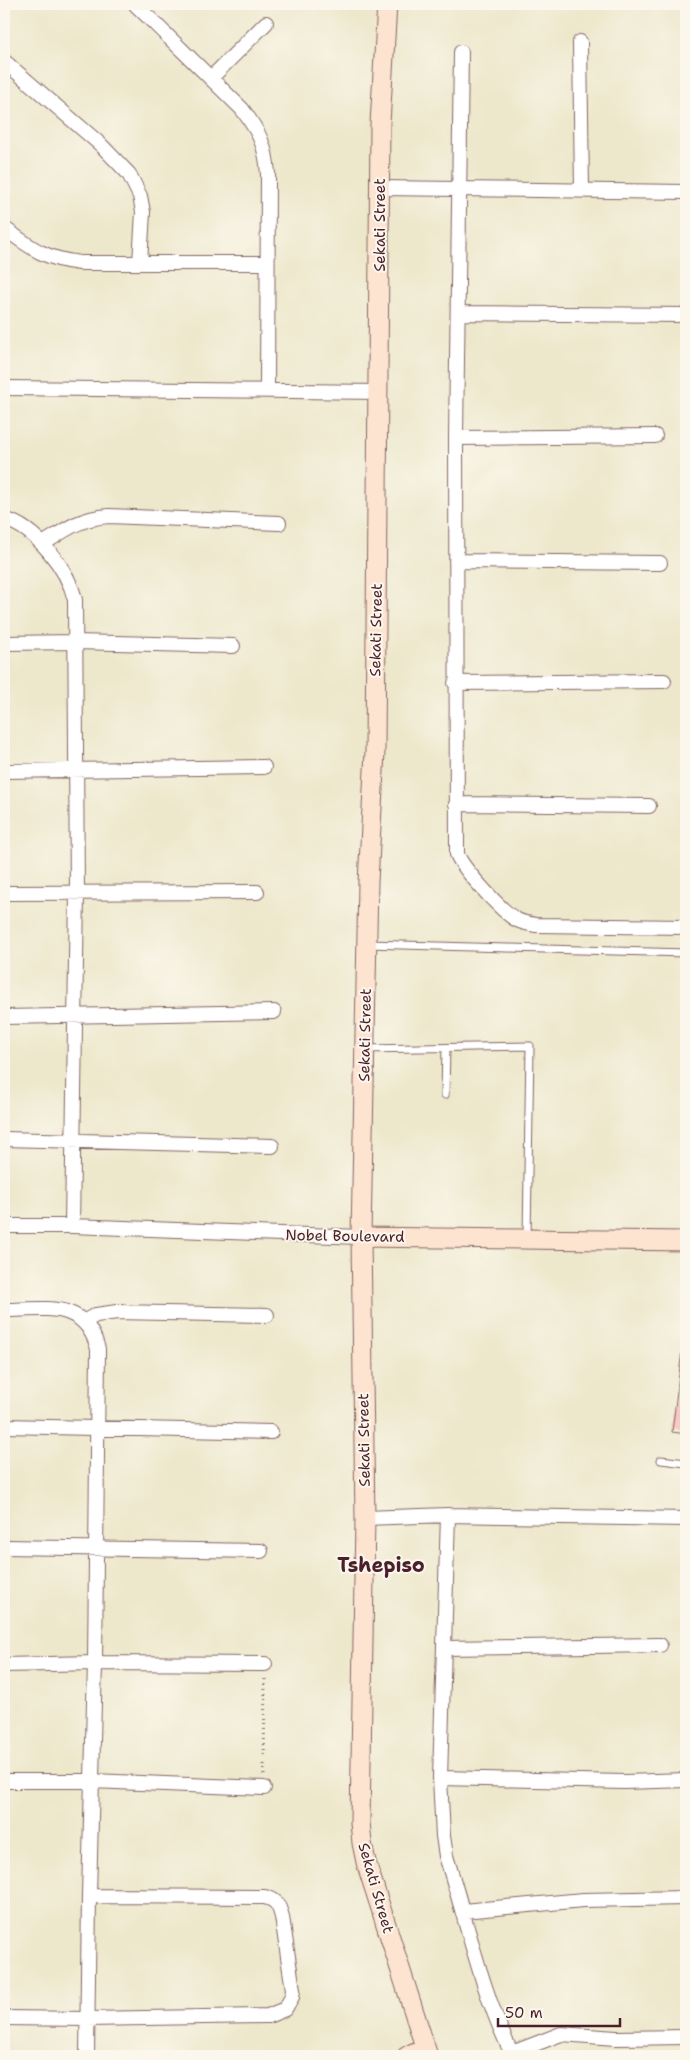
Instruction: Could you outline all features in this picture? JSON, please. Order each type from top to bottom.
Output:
[{"type":"street","points":[[135,4],[242,109],[256,128],[263,142],[268,174],[267,390]]},
{"type":"street","name":"Sekati Street","points":[[386,4],[380,188],[375,752],[368,882],[361,1237],[365,1518],[360,1822],[362,1843],[426,2052]]},
{"type":"street","points":[[211,78],[266,23]]},
{"type":"street","points":[[580,42],[582,191]]},
{"type":"street","points":[[461,52],[456,438],[456,847],[460,861],[505,911],[516,919],[536,925],[686,927]]},
{"type":"street","points":[[4,61],[102,145],[129,174],[140,196],[143,212],[140,263]]},
{"type":"street","points":[[380,188],[686,192]]},
{"type":"street","points":[[4,228],[40,254],[58,260],[80,263],[267,263]]},
{"type":"street","points":[[458,313],[686,315]]},
{"type":"street","points":[[4,388],[379,392]]},
{"type":"street","points":[[456,438],[655,436]]},
{"type":"street","points":[[43,544],[71,525],[94,517],[279,523]]},
{"type":"street","points":[[4,519],[18,524],[43,544],[65,572],[72,585],[75,600],[77,893],[72,1226]]},
{"type":"street","points":[[456,561],[660,563]]},
{"type":"street","points":[[4,643],[76,642],[233,646]]},
{"type":"street","points":[[455,683],[664,680]]},
{"type":"street","points":[[4,770],[264,767]]},
{"type":"street","points":[[456,804],[649,806]]},
{"type":"street","points":[[4,892],[257,892]]},
{"type":"street","points":[[4,1017],[274,1012]]},
{"type":"street","points":[[4,1139],[272,1146]]},
{"type":"street","name":"Nobel Boulevard","points":[[4,1226],[72,1226],[361,1237],[686,1241]]},
{"type":"street","points":[[4,1310],[58,1310],[76,1315],[85,1321],[92,1331],[98,1349],[95,1663],[87,2019],[88,2056]]},
{"type":"street","points":[[85,1321],[96,1315],[117,1312],[267,1315]]},
{"type":"street","points":[[4,1426],[271,1432]]},
{"type":"street","points":[[365,1518],[448,1515],[686,1519]]},
{"type":"street","points":[[448,1515],[440,1778],[446,1856],[488,1993],[499,2026],[512,2055],[561,2034],[616,2038],[686,2037]]},
{"type":"street","points":[[4,1547],[261,1551]]},
{"type":"street","points":[[444,1648],[660,1645]]},
{"type":"street","points":[[4,1665],[95,1663],[265,1664]]},
{"type":"street","points":[[440,1778],[624,1782],[686,1780]]},
{"type":"street","points":[[4,1781],[92,1781],[264,1788]]},
{"type":"street","points":[[4,2018],[87,2019],[268,2016],[285,2009],[292,1997],[293,1990],[282,1917],[277,1903],[270,1898],[89,1896]]},
{"type":"street","points":[[463,1910],[599,1899],[686,1898]]},
{"type":"street","points":[[407,2056],[426,2052]]},
{"type":"lane","points":[[367,944],[686,953]]},
{"type":"lane","points":[[365,1049],[530,1046],[527,1238]]},
{"type":"lane","points":[[445,1095],[446,1048]]},
{"type":"lane","points":[[661,1460],[686,1463]]},
{"type":"path","points":[[264,1788],[265,1664]]},
{"type":"building","points":[[686,1326],[686,1434],[672,1432]]},
{"type":"district","name":"Tshepiso","points":[[381,1565]]}]
